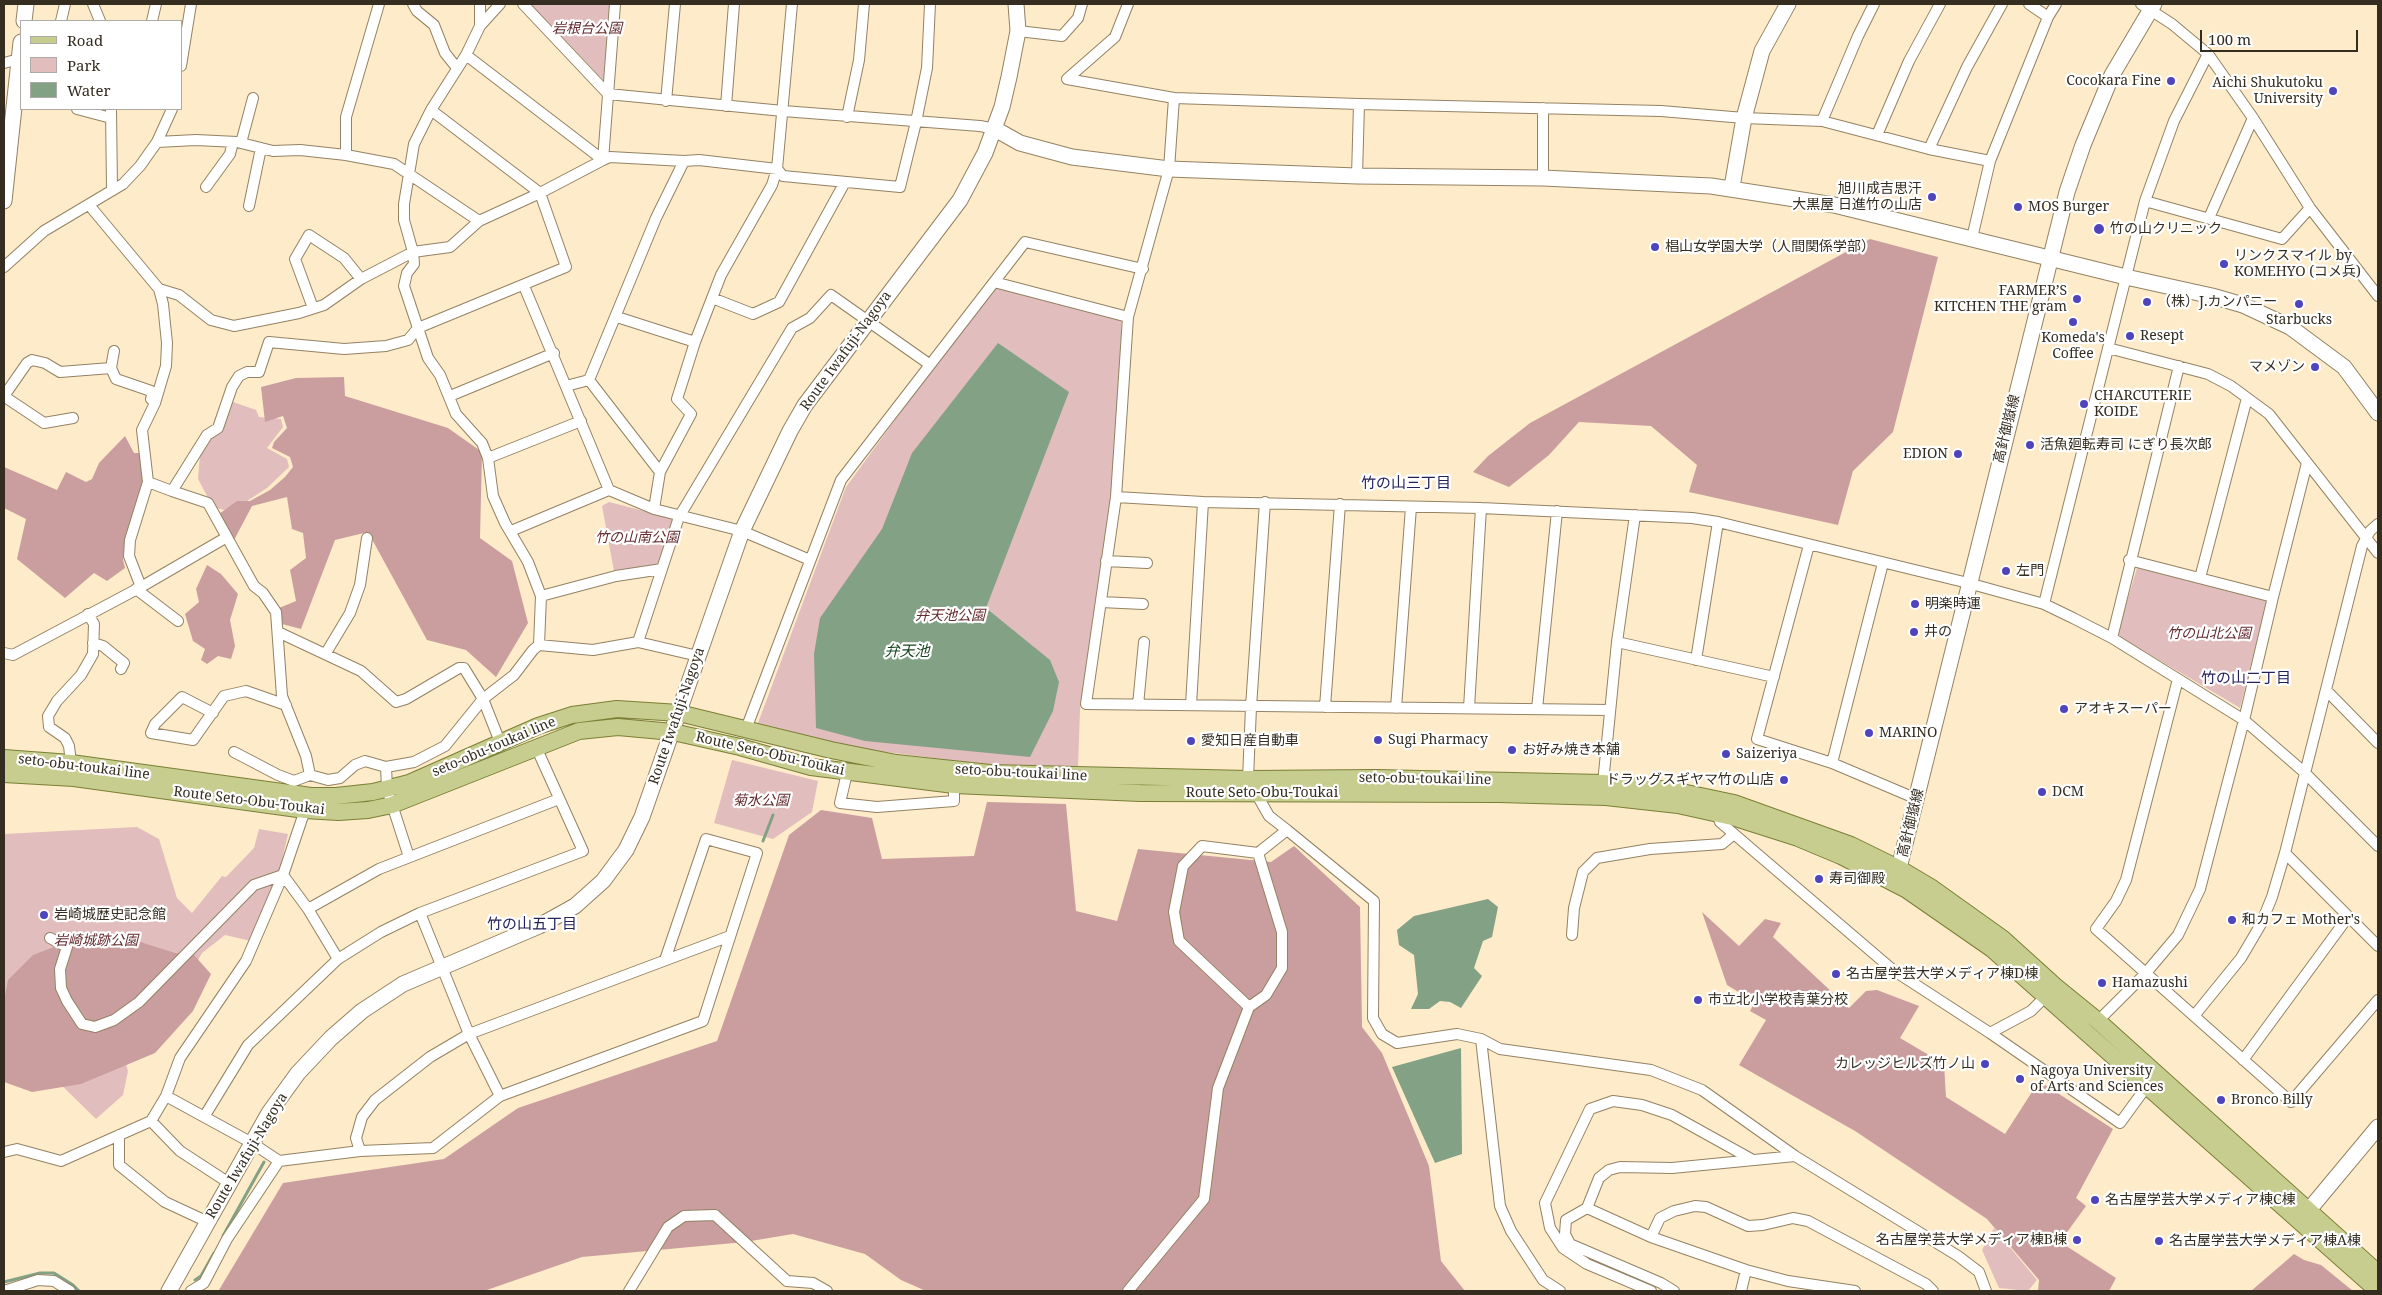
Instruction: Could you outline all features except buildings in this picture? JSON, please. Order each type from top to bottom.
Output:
[{"type":"main road","name":"seto-obu-toukai line","points":[[4,758],[71,763],[311,796],[389,797],[409,783],[538,726],[572,715],[617,709],[679,713],[831,750],[896,763],[990,773],[1248,779],[1376,778],[1603,783],[1677,791],[1734,803],[1851,845],[1897,876],[1932,888],[2002,938],[2098,1021],[2378,1273]]},
{"type":"main road","name":"Route Seto-Obu-Toukai","points":[[4,774],[74,778],[305,810],[368,810],[389,797],[579,731],[618,727],[673,732],[740,747],[811,767],[954,785],[1140,793],[1499,794],[1606,797],[1678,805],[1717,813],[1798,838],[1897,876],[1992,949],[2378,1291]]},
{"type":"street","points":[[24,20],[26,4]]},
{"type":"street","points":[[61,20],[65,4]]},
{"type":"street","points":[[93,4],[100,20]]},
{"type":"street","points":[[152,20],[156,4]]},
{"type":"street","points":[[182,59],[191,4]]},
{"type":"street","points":[[346,154],[346,117],[380,4]]},
{"type":"street","points":[[413,4],[417,11],[434,25],[445,53],[457,68]]},
{"type":"street","points":[[480,4],[480,26]]},
{"type":"street","points":[[500,4],[480,26],[466,55],[431,110],[414,144],[408,172],[404,220],[413,252],[414,264],[407,273],[404,286],[428,358],[440,375],[456,414],[482,443],[488,458],[493,496],[505,523],[528,562],[540,596],[540,645]]},
{"type":"street","points":[[523,4],[608,94],[847,117],[980,126],[995,129],[1020,143],[1072,157],[1169,169],[1357,176],[1542,178],[1732,187],[1834,205],[2243,305],[2290,327],[2344,367],[2378,413]]},
{"type":"street","points":[[603,160],[615,4]]},
{"type":"street","points":[[666,101],[675,4]]},
{"type":"street","points":[[726,106],[734,4]]},
{"type":"street","points":[[654,509],[660,472],[691,414],[677,399],[695,342],[721,275],[772,185],[777,169],[792,4]]},
{"type":"street","points":[[847,117],[859,60],[864,4]]},
{"type":"street","points":[[159,289],[179,295],[211,320],[234,326],[274,319],[324,305],[361,279],[413,252],[450,247],[479,221],[540,193],[610,157],[684,161],[699,160],[777,169],[783,176],[900,187],[927,68],[930,4]]},
{"type":"street","name":"Route Iwafuji-Nagoya","points":[[169,1291],[269,1113],[298,1073],[332,1038],[362,1011],[403,984],[441,966],[539,926],[575,906],[603,881],[626,850],[642,818],[742,530],[790,431],[806,405],[868,320],[960,200],[985,153],[995,129],[1009,77],[1018,31],[1016,4]]},
{"type":"street","points":[[1018,31],[1062,36],[1078,18],[1082,4]]},
{"type":"street","points":[[1128,4],[1115,37],[1067,79],[1174,98],[1661,110],[1744,118],[1822,121],[1929,149],[1990,160]]},
{"type":"street","points":[[1732,187],[1744,118],[1762,51],[1788,4]]},
{"type":"street","points":[[1822,121],[1858,36],[1874,4]]},
{"type":"street","points":[[1877,135],[1909,61],[1940,4]]},
{"type":"street","points":[[1929,149],[1967,67],[2002,4]]},
{"type":"street","points":[[2029,4],[2048,17]]},
{"type":"street","points":[[1972,238],[1990,160],[2048,17],[2056,4]]},
{"type":"street","points":[[2148,6],[2208,54],[2253,118],[2310,208],[2378,296]]},
{"type":"street","name":"高針御嶽線","points":[[1897,876],[1968,583],[2052,258],[2067,192],[2083,145],[2112,75],[2148,6]]},
{"type":"street","points":[[4,201],[16,64],[20,46]]},
{"type":"street","points":[[2044,604],[2145,201],[2174,121],[2208,54]]},
{"type":"street","points":[[466,55],[603,160]]},
{"type":"street","points":[[206,187],[237,143],[253,98]]},
{"type":"street","points":[[1174,98],[1169,169],[1143,269],[1128,317],[1116,497],[1086,704],[1610,710]]},
{"type":"street","points":[[1357,176],[1359,104]]},
{"type":"street","points":[[1542,108],[1542,178]]},
{"type":"street","points":[[86,110],[111,113],[112,190]]},
{"type":"street","points":[[4,267],[44,231],[123,184],[140,166],[157,142],[172,110]]},
{"type":"street","points":[[172,491],[207,436],[218,428],[232,387],[240,376],[247,372],[259,372],[269,342],[344,349],[373,348],[408,340],[418,328],[524,286],[566,267],[540,193],[431,110]]},
{"type":"street","points":[[2209,218],[2253,118]]},
{"type":"street","points":[[157,142],[196,140],[237,143],[273,151],[300,150],[346,154],[394,164],[479,221]]},
{"type":"street","points":[[249,206],[260,148]]},
{"type":"street","points":[[589,380],[656,218],[684,161]]},
{"type":"street","points":[[712,298],[753,314],[779,302],[845,182]]},
{"type":"street","points":[[2145,201],[2282,239],[2310,208]]},
{"type":"street","points":[[90,205],[159,289],[163,304],[167,343],[166,366],[156,402],[142,430],[148,482],[130,540],[129,556],[139,588],[178,621]]},
{"type":"street","points":[[313,308],[295,259],[309,235],[344,258],[361,279]]},
{"type":"street","points":[[746,729],[841,480],[1025,242],[1143,269]]},
{"type":"street","points":[[994,282],[1128,317]]},
{"type":"street","points":[[524,286],[554,353],[609,490]]},
{"type":"street","points":[[638,642],[680,517],[792,328],[810,318],[831,295],[929,364]]},
{"type":"street","points":[[616,317],[695,342]]},
{"type":"street","points":[[2108,348],[2208,374],[2269,414],[2378,554]]},
{"type":"street","points":[[114,351],[111,368],[116,378],[152,391],[151,399],[156,402]]},
{"type":"street","points":[[450,396],[554,353]]},
{"type":"street","points":[[73,418],[44,423],[4,396],[27,363],[32,360],[45,362],[60,372],[111,368]]},
{"type":"street","points":[[2112,638],[2129,560],[2179,366]]},
{"type":"street","points":[[566,386],[589,380]]},
{"type":"street","points":[[589,380],[660,472]]},
{"type":"street","points":[[2200,578],[2247,398]]},
{"type":"street","points":[[488,458],[582,421]]},
{"type":"street","points":[[2098,1021],[2145,974],[2178,935],[2200,888],[2244,720],[2272,597],[2307,463]]},
{"type":"street","points":[[148,482],[208,503],[254,586],[262,593],[276,612],[280,677],[286,704],[310,775]]},
{"type":"street","points":[[511,531],[609,490],[654,509],[680,517],[742,530],[810,560]]},
{"type":"street","points":[[1116,497],[1203,502],[1481,508],[1692,518],[1718,522],[1809,544],[1968,583],[2044,604],[2112,638],[2244,720],[2304,772],[2378,846]]},
{"type":"street","points":[[1191,705],[1203,502]]},
{"type":"street","points":[[1265,502],[1248,779],[1269,816],[1374,901],[1373,1018],[1382,1034],[1397,1042],[1457,1034],[1481,1039],[1500,1049],[1651,1070],[1702,1090],[1795,1156],[1958,1256],[1979,1272],[1986,1291]]},
{"type":"street","points":[[1325,707],[1340,504]]},
{"type":"street","points":[[1396,708],[1411,507]]},
{"type":"street","points":[[1468,708],[1481,508]]},
{"type":"street","points":[[1537,709],[1557,511]]},
{"type":"street","points":[[1603,783],[1617,642],[1635,515]]},
{"type":"street","points":[[1696,660],[1718,522]]},
{"type":"street","points":[[2194,1016],[2241,958],[2260,924],[2272,897],[2285,853],[2362,546],[2370,531],[2378,524]]},
{"type":"street","points":[[4,653],[13,654],[139,588],[228,537]]},
{"type":"street","points":[[326,653],[350,613],[360,585],[367,538]]},
{"type":"street","points":[[1809,544],[1757,739],[1832,763],[1917,799]]},
{"type":"street","points":[[2129,560],[2272,597]]},
{"type":"street","points":[[1106,561],[1147,563]]},
{"type":"street","points":[[1832,763],[1883,563]]},
{"type":"street","points":[[540,596],[616,576],[662,569]]},
{"type":"street","points":[[1101,602],[1143,604]]},
{"type":"street","points":[[71,763],[69,746],[65,738],[48,727],[48,716],[57,701],[89,662],[93,654],[94,624],[88,614]]},
{"type":"street","points":[[278,632],[361,671],[396,702],[406,699],[459,668],[464,668],[483,699],[500,742]]},
{"type":"street","points":[[93,642],[103,646],[124,662],[121,668]]},
{"type":"street","points":[[234,752],[278,775],[294,781],[310,775],[328,780],[340,778],[355,764],[365,761],[386,768],[414,762],[445,746],[483,699],[514,674],[533,650],[540,645],[593,650],[638,642],[698,656]]},
{"type":"street","points":[[1138,705],[1144,642]]},
{"type":"street","points":[[1617,642],[1774,676]]},
{"type":"street","points":[[2178,679],[2126,880],[2116,901],[2096,929],[2291,1102],[2378,1000]]},
{"type":"street","points":[[2326,690],[2378,743]]},
{"type":"street","points":[[213,713],[182,697],[155,724],[151,733],[194,740],[213,713],[224,696],[246,692],[286,704]]},
{"type":"street","points":[[204,1117],[248,1045],[338,959],[381,932],[420,913],[583,851],[536,746]]},
{"type":"street","points":[[386,768],[389,797],[409,857]]},
{"type":"street","points":[[847,773],[840,803],[877,807],[954,801],[954,785]]},
{"type":"street","points":[[308,909],[379,869],[559,799]]},
{"type":"street","points":[[4,1152],[17,1149],[61,1161],[151,1121],[166,1096],[180,1058],[246,961],[283,875],[305,810]]},
{"type":"street","points":[[1717,813],[1720,822],[1893,970],[1990,1033],[2120,1123],[2147,1086]]},
{"type":"street","points":[[1249,1007],[1179,941],[1174,912],[1183,866],[1202,846],[1258,853],[1287,830]]},
{"type":"street","points":[[1572,935],[1574,908],[1583,872],[1597,858],[1650,849],[1722,844],[1734,834]]},
{"type":"street","points":[[166,1096],[252,1143],[279,1161],[360,1151],[433,1148],[500,1096],[703,1021],[757,853],[706,839],[665,960]]},
{"type":"street","points":[[1128,1291],[1204,1199],[1218,1088],[1249,1007],[1266,995],[1282,968],[1282,932],[1258,853]]},
{"type":"street","points":[[2285,853],[2378,946]]},
{"type":"street","points":[[283,875],[308,909],[338,959]]},
{"type":"street","points":[[50,938],[67,947],[60,970],[61,988],[67,1001],[82,1024],[96,1027],[114,1020],[140,1002],[254,885],[283,875]]},
{"type":"street","points":[[420,913],[469,1034],[500,1096]]},
{"type":"street","points":[[2242,1060],[2348,917]]},
{"type":"street","points":[[360,1151],[356,1138],[362,1117],[375,1100],[430,1056],[469,1034],[730,936]]},
{"type":"street","points":[[1990,1033],[2031,1011],[2046,996]]},
{"type":"street","points":[[1481,1039],[1500,1206],[1511,1231],[1542,1280],[1560,1291]]},
{"type":"street","points":[[1652,1291],[1587,1264],[1563,1248],[1550,1228],[1545,1203],[1590,1109],[1613,1101],[1642,1105],[1672,1115],[1753,1160]]},
{"type":"street","points":[[151,1121],[180,1150],[229,1183]]},
{"type":"street","points":[[2308,1211],[2378,1128]]},
{"type":"street","points":[[119,1135],[119,1165],[165,1202],[208,1222]]},
{"type":"street","points":[[1674,1291],[1661,1282],[1570,1244],[1565,1234],[1566,1220],[1587,1208],[1599,1178],[1609,1170],[1620,1167],[1672,1168],[1795,1156]]},
{"type":"street","points":[[191,1291],[204,1283],[226,1239],[279,1161]]},
{"type":"street","points":[[1651,1237],[1660,1218],[1696,1206],[1706,1207],[1748,1226],[1763,1225],[1793,1218],[1808,1222],[1926,1284],[1933,1291]]},
{"type":"street","points":[[1587,1208],[1651,1237],[1746,1270],[1788,1281],[1855,1291]]},
{"type":"street","points":[[629,1291],[668,1227],[684,1216],[715,1215],[787,1281],[813,1282],[827,1291]]},
{"type":"street","points":[[1741,1291],[1746,1270]]},
{"type":"street","points":[[4,1291],[38,1280],[54,1282],[70,1291]]},
{"type":"green space","name":"岩根台公園","points":[[531,4],[612,4],[607,84]]},
{"type":"green space","points":[[1870,239],[1938,257],[1893,432],[1853,471],[1838,525],[1689,492],[1697,465],[1651,426],[1579,422],[1549,455],[1509,487],[1473,472],[1488,456],[1530,423]]},
{"type":"green space","name":"弁天池公園","points":[[996,282],[1122,318],[1113,493],[1080,710],[1078,767],[998,766],[861,749],[758,723],[846,487]]},
{"type":"green space","points":[[344,377],[345,396],[448,428],[482,452],[480,538],[512,561],[528,623],[496,677],[466,650],[427,640],[368,532],[335,540],[301,629],[282,624],[279,608],[296,601],[290,570],[306,558],[303,533],[292,529],[287,497],[252,506],[233,542],[219,514],[237,501],[250,501],[270,490],[293,467],[290,457],[272,448],[274,442],[287,428],[283,416],[265,422],[261,387],[296,378]]},
{"type":"green space","points":[[233,402],[256,410],[259,417],[281,419],[283,427],[267,448],[287,459],[289,467],[267,488],[247,501],[224,510],[213,507],[198,479],[200,455],[208,441],[222,431]]},
{"type":"green space","points":[[125,436],[134,453],[140,453],[142,485],[125,541],[123,560],[125,568],[107,581],[94,573],[65,598],[17,559],[26,519],[4,508],[4,467],[57,490],[66,472],[86,482],[92,479],[99,463]]},
{"type":"green space","name":"竹の山南公園","points":[[609,502],[675,519],[659,565],[614,571],[602,506]]},
{"type":"green space","points":[[207,565],[221,574],[238,594],[230,620],[235,646],[231,659],[218,656],[207,664],[201,660],[205,649],[193,641],[185,614],[199,602],[196,589]]},
{"type":"green space","name":"竹の山北公園","points":[[2137,568],[2267,600],[2240,708],[2117,635]]},
{"type":"green space","name":"菊水公園","points":[[732,760],[818,781],[812,812],[773,839],[714,823]]},
{"type":"green space","points":[[987,802],[1066,804],[1076,911],[1117,921],[1138,849],[1271,862],[1294,846],[1360,907],[1362,1027],[1382,1053],[1429,1166],[1441,1261],[1465,1291],[926,1291],[901,1280],[865,1254],[793,1234],[745,1242],[582,1257],[484,1291],[219,1290],[283,1183],[444,1159],[518,1108],[717,1041],[789,835],[821,810],[872,818],[882,859],[974,856]]},
{"type":"green space","name":"岩崎城跡公園","points":[[137,827],[159,839],[177,898],[192,913],[222,876],[226,877],[254,848],[259,829],[288,834],[278,877],[251,941],[225,935],[202,953],[186,982],[124,1058],[128,1071],[123,1095],[96,1119],[4,1029],[4,834]]},
{"type":"green space","points":[[1702,912],[1739,946],[1765,919],[1781,923],[1773,937],[1849,1008],[1866,991],[1877,990],[1919,1006],[1900,1038],[1944,1064],[1946,1097],[2005,1134],[2039,1081],[2113,1129],[2076,1198],[2086,1206],[2060,1242],[2116,1278],[2109,1291],[2038,1291],[2039,1280],[1987,1219],[1855,1131],[1739,1065],[1766,1020],[1750,1011],[1755,1002],[1727,985]]},
{"type":"green space","points":[[93,932],[134,940],[175,953],[193,954],[211,974],[193,1011],[155,1053],[81,1084],[32,1092],[4,1082],[4,1001],[8,980],[33,955]]},
{"type":"green space","points":[[1994,1228],[2037,1280],[2028,1291],[1999,1288],[1982,1250]]},
{"type":"green space","points":[[2294,1254],[2304,1260],[2321,1265],[2353,1291],[2251,1291]]},
{"type":"water","name":"弁天池","points":[[998,343],[1069,392],[986,608],[1050,660],[1059,682],[1053,711],[1030,757],[865,741],[816,728],[814,654],[820,618],[882,529],[912,453]]},
{"type":"water","points":[[1488,899],[1498,907],[1492,937],[1483,941],[1474,968],[1482,976],[1461,1008],[1450,1002],[1440,1001],[1429,1009],[1411,1009],[1418,994],[1414,955],[1399,945],[1397,930],[1414,916]]},
{"type":"water","points":[[1461,1048],[1462,1154],[1435,1163],[1392,1067]]},
{"type":"waterway","points":[[763,841],[773,815]]},
{"type":"waterway","points":[[223,1236],[264,1162]]},
{"type":"waterway","points":[[195,1280],[201,1276],[214,1253]]},
{"type":"waterway","points":[[4,1282],[40,1273],[54,1273],[79,1291]]},
{"type":"place","name":"Cocokara Fine","points":[[2171,81]]},
{"type":"place","name":"Aichi Shukutoku University","points":[[2333,91]]},
{"type":"place","name":"旭川成吉思汗 大黒屋 日進竹の山店","points":[[1932,197]]},
{"type":"place","name":"MOS Burger","points":[[2018,207]]},
{"type":"place","name":"竹の山クリニック","points":[[2099,229]]},
{"type":"place","name":"椙山女学園大学（人間関係学部）","points":[[1655,247]]},
{"type":"place","name":"リンクスマイル by KOMEHYO (コメ兵)","points":[[2224,264]]},
{"type":"place","name":"FARMER’S KITCHEN THE gram","points":[[2077,299]]},
{"type":"place","name":"（株）J.カンパニー","points":[[2147,302]]},
{"type":"place","name":"Starbucks","points":[[2299,304]]},
{"type":"place","name":"Komeda's Coffee","points":[[2073,322]]},
{"type":"place","name":"Resept","points":[[2130,336]]},
{"type":"place","name":"マメゾン","points":[[2315,367]]},
{"type":"place","name":"CHARCUTERIE KOIDE","points":[[2084,404]]},
{"type":"place","name":"活魚廻転寿司 にぎり長次郎","points":[[2030,445]]},
{"type":"place","name":"EDION","points":[[1958,454]]},
{"type":"place","name":"左門","points":[[2006,571]]},
{"type":"place","name":"明楽時運","points":[[1915,604]]},
{"type":"place","name":"井の","points":[[1914,632]]},
{"type":"place","name":"アオキスーパー","points":[[2064,709]]},
{"type":"place","name":"MARINO","points":[[1869,733]]},
{"type":"place","name":"Sugi Pharmacy","points":[[1378,740]]},
{"type":"place","name":"愛知日産自動車","points":[[1191,741]]},
{"type":"place","name":"お好み焼き本舗","points":[[1512,750]]},
{"type":"place","name":"Saizeriya","points":[[1726,754]]},
{"type":"place","name":"ドラッグスギヤマ竹の山店","points":[[1784,780]]},
{"type":"place","name":"DCM","points":[[2042,792]]},
{"type":"place","name":"寿司御殿","points":[[1819,879]]},
{"type":"place","name":"岩崎城歴史記念館","points":[[44,915]]},
{"type":"place","name":"和カフェ Mother's","points":[[2232,920]]},
{"type":"place","name":"名古屋学芸大学メディア棟D棟","points":[[1836,974]]},
{"type":"place","name":"Hamazushi","points":[[2102,983]]},
{"type":"place","name":"市立北小学校青葉分校","points":[[1698,1000]]},
{"type":"place","name":"カレッジヒルズ竹ノ山","points":[[1985,1064]]},
{"type":"place","name":"Nagoya University of Arts and Sciences","points":[[2020,1079]]},
{"type":"place","name":"Bronco Billy","points":[[2221,1100]]},
{"type":"place","name":"名古屋学芸大学メディア棟C棟","points":[[2095,1200]]},
{"type":"place","name":"名古屋学芸大学メディア棟B棟","points":[[2077,1240]]},
{"type":"place","name":"名古屋学芸大学メディア棟A棟","points":[[2159,1241]]},
{"type":"district","name":"竹の山三丁目","points":[[1406,484]]},
{"type":"district","name":"竹の山二丁目","points":[[2246,679]]},
{"type":"district","name":"竹の山五丁目","points":[[532,925]]}]
